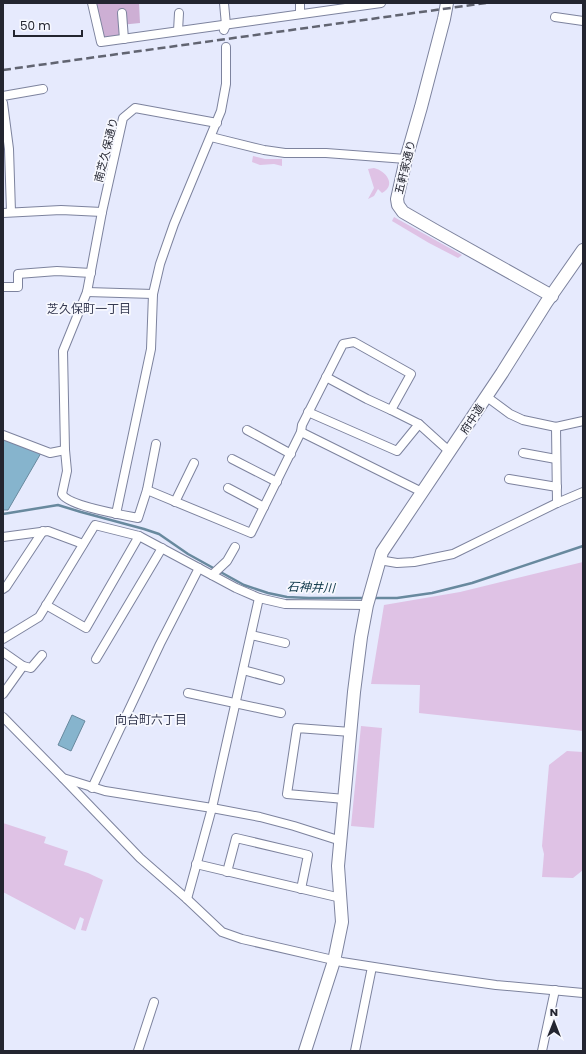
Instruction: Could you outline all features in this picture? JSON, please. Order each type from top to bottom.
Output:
[{"type":"street","points":[[92,3],[101,42],[178,31],[225,27],[300,14],[381,3]]},
{"type":"street","points":[[224,3],[225,27]]},
{"type":"street","points":[[300,3],[300,14]]},
{"type":"street","name":"五軒家通り","points":[[447,3],[406,159],[397,199],[398,206],[403,212],[459,245],[552,296]]},
{"type":"street","points":[[122,13],[124,39]]},
{"type":"street","points":[[178,31],[179,13]]},
{"type":"street","points":[[555,16],[583,21]]},
{"type":"street","points":[[116,514],[151,349],[153,294],[160,264],[174,224],[217,124],[221,111],[226,84],[226,47]]},
{"type":"street","points":[[3,96],[43,89]]},
{"type":"street","points":[[3,103],[6,149],[7,212],[61,210],[102,212],[88,292],[64,351],[65,450],[67,471],[62,494],[64,498],[116,514],[138,518],[147,490],[156,444]]},
{"type":"street","name":"南芝久保通り","points":[[102,212],[123,118],[135,108],[217,124]]},
{"type":"street","points":[[211,137],[264,150],[285,153],[326,153],[406,159]]},
{"type":"street","name":"府中道","points":[[305,1051],[334,960],[342,922],[338,866],[351,732],[361,637],[370,591],[379,560],[382,552],[582,253]]},
{"type":"street","points":[[3,287],[18,287],[18,274],[57,271],[91,273]]},
{"type":"street","points":[[88,292],[153,294]]},
{"type":"street","points":[[147,490],[251,533],[301,432],[302,425],[308,412],[343,344],[354,342],[411,374],[391,410]]},
{"type":"street","points":[[326,378],[419,424],[450,452]]},
{"type":"street","points":[[486,396],[510,414],[523,420],[556,427],[583,421]]},
{"type":"street","points":[[308,412],[397,451],[419,424]]},
{"type":"street","points":[[556,427],[557,503]]},
{"type":"street","points":[[247,430],[290,454]]},
{"type":"street","points":[[301,432],[422,492]]},
{"type":"street","points":[[3,435],[50,453],[65,450]]},
{"type":"street","points":[[523,453],[556,459]]},
{"type":"street","points":[[232,460],[277,482]]},
{"type":"street","points":[[175,502],[194,463]]},
{"type":"street","points":[[509,479],[557,487]]},
{"type":"street","points":[[228,488],[264,507]]},
{"type":"street","points":[[379,560],[414,562],[453,554],[467,549],[557,503],[583,492]]},
{"type":"street","points":[[3,639],[39,617],[95,525],[139,536],[259,598],[285,604],[367,604]]},
{"type":"street","points":[[3,589],[42,531]]},
{"type":"street","points":[[3,537],[48,531],[83,544]]},
{"type":"street","points":[[46,605],[86,628],[139,536]]},
{"type":"street","points":[[213,575],[227,561],[235,547]]},
{"type":"street","points":[[96,659],[162,548]]},
{"type":"street","points":[[92,788],[160,644],[199,568]]},
{"type":"street","points":[[187,899],[212,808],[259,598]]},
{"type":"street","points":[[251,635],[284,644]]},
{"type":"street","points":[[3,652],[23,666],[31,668],[42,655]]},
{"type":"street","points":[[3,694],[23,666]]},
{"type":"street","points":[[243,670],[280,680]]},
{"type":"street","points":[[188,693],[236,702],[281,713]]},
{"type":"street","points":[[3,717],[140,858],[222,932],[242,939],[372,967],[432,976],[583,993]]},
{"type":"street","points":[[345,799],[287,794],[297,728],[351,732]]},
{"type":"street","points":[[63,778],[92,788],[260,817],[341,841]]},
{"type":"street","points":[[227,872],[236,838],[308,855],[301,889]]},
{"type":"street","points":[[196,864],[340,898]]},
{"type":"street","points":[[355,1051],[372,967]]},
{"type":"street","points":[[542,1051],[556,990]]},
{"type":"street","points":[[138,1051],[154,1002]]},
{"type":"shaded area","points":[[96,3],[139,3],[140,23],[120,25],[122,37],[103,39]]},
{"type":"shaded area","points":[[253,156],[265,159],[282,159],[282,166],[274,164],[260,165],[252,162]]},
{"type":"shaded area","points":[[374,168],[386,175],[389,186],[382,193],[378,189],[374,196],[368,199],[374,188],[368,169]]},
{"type":"shaded area","points":[[394,217],[462,255],[458,258],[429,243],[392,221]]},
{"type":"shaded area","points":[[583,562],[583,731],[419,713],[420,685],[371,684],[384,605],[460,592]]},
{"type":"shaded area","points":[[361,726],[382,728],[374,828],[351,826]]},
{"type":"shaded area","points":[[567,751],[583,752],[583,870],[573,878],[542,877],[544,854],[542,846],[549,765]]},
{"type":"shaded area","points":[[3,823],[46,837],[44,843],[68,851],[64,865],[103,880],[86,931],[81,930],[84,919],[80,917],[75,930],[3,892]]},
{"type":"water","points":[[3,439],[41,453],[8,510],[3,510]]},
{"type":"water","points":[[72,715],[85,721],[71,751],[58,745]]},
{"type":"waterway","name":"石神井川","points":[[3,514],[58,505],[159,534],[188,554],[244,585],[268,593],[287,597],[366,598]]},
{"type":"waterway","name":"石神井川","points":[[373,598],[397,598],[432,593],[472,583],[583,546]]},
{"type":"railway","points":[[3,70],[486,3]]},
{"type":"district","name":"芝久保町一丁目","points":[[89,308]]},
{"type":"district","name":"向台町六丁目","points":[[151,719]]}]
